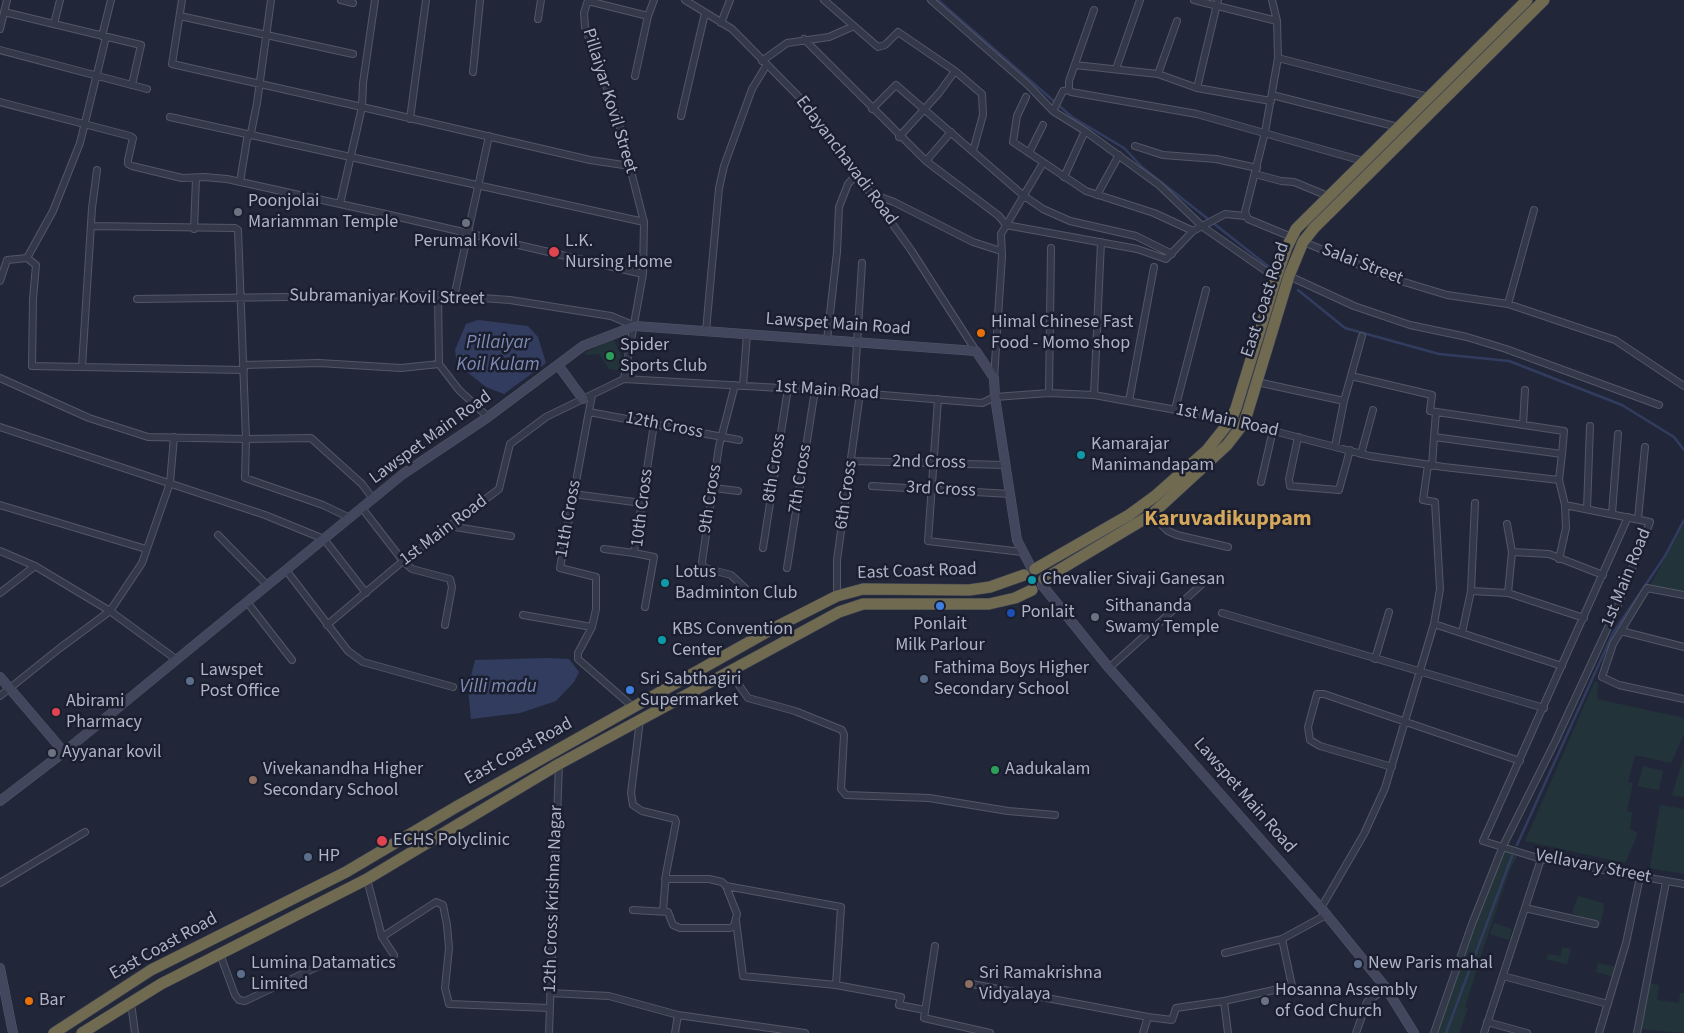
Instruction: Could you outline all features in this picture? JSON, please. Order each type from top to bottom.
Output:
[{"type":"highway","name":"East Coast Road","points":[[54,1033],[151,970],[346,872],[456,807],[633,707],[774,628],[837,596],[863,590],[969,590],[990,587],[1030,571],[1129,515],[1155,496],[1207,450],[1231,420],[1291,237],[1328,196],[1527,0]]},
{"type":"highway","name":"East Coast Road","points":[[82,1033],[129,1003],[367,879],[559,764],[850,607],[863,604],[989,604],[1015,598],[1151,515],[1215,458],[1244,423],[1289,276],[1303,242],[1314,228],[1544,0]]},
{"type":"highway","points":[[1030,571],[1042,572],[1039,585],[1024,584],[1030,571]]},
{"type":"street","points":[[0,29],[7,0]]},
{"type":"street","points":[[54,24],[60,0]]},
{"type":"street","points":[[27,258],[54,211],[80,143],[97,76],[111,0]]},
{"type":"street","points":[[182,0],[172,64],[622,167],[630,166]]},
{"type":"street","points":[[240,182],[247,139],[251,133],[260,84],[268,35],[271,0]]},
{"type":"street","points":[[341,0],[353,3]]},
{"type":"street","points":[[340,204],[362,107],[363,82],[375,0]]},
{"type":"street","points":[[410,119],[426,0]]},
{"type":"street","points":[[474,72],[480,0]]},
{"type":"street","points":[[538,18],[541,0]]},
{"type":"street","points":[[588,0],[648,16]]},
{"type":"street","name":"Pillaiyar Kovil Street","points":[[588,0],[584,13],[584,27],[616,113],[644,222],[645,254],[643,274],[624,379]]},
{"type":"street","points":[[635,76],[648,16],[654,0]]},
{"type":"street","name":"Edayanchavadi Road","points":[[685,0],[721,23],[753,48],[764,63],[808,106],[858,173],[976,351]]},
{"type":"street","points":[[721,23],[730,0]]},
{"type":"street","points":[[824,0],[840,16],[878,47],[885,45],[898,32],[955,71],[982,94],[984,101],[983,116],[973,151]]},
{"type":"street","points":[[932,0],[1028,85],[1053,111],[1086,131],[1159,185],[1206,225],[1276,278]]},
{"type":"street","points":[[1116,69],[1140,0]]},
{"type":"street","points":[[1194,0],[1218,8],[1277,21]]},
{"type":"street","points":[[1197,88],[1218,8],[1218,0]]},
{"type":"street","points":[[804,39],[926,161],[999,216],[1006,225],[1137,249],[1166,259],[1193,232],[1225,214],[1245,216],[1265,132],[1278,58],[1277,21],[1272,0]]},
{"type":"street","points":[[1069,90],[1069,81],[1094,10]]},
{"type":"street","points":[[4,12],[141,45],[132,85]]},
{"type":"street","points":[[681,116],[705,13]]},
{"type":"street","points":[[180,16],[353,54]]},
{"type":"street","points":[[1158,74],[1177,20]]},
{"type":"street","points":[[706,331],[719,188],[724,166],[752,89],[764,63],[787,43],[804,39],[829,37],[854,26]]},
{"type":"street","points":[[0,50],[147,89]]},
{"type":"street","points":[[1278,58],[1429,97]]},
{"type":"street","points":[[1075,64],[1158,74],[1197,88],[1271,98],[1398,127]]},
{"type":"street","points":[[899,136],[939,93],[955,71]]},
{"type":"street","points":[[872,109],[896,85],[1024,196],[1043,209],[1070,221],[1136,236],[1172,254]]},
{"type":"street","points":[[1053,111],[1063,91],[1069,90],[1078,94],[1197,114],[1364,162]]},
{"type":"street","points":[[1026,97],[1017,116],[1013,142],[1086,191],[1154,213],[1193,232]]},
{"type":"street","points":[[0,102],[130,136],[133,138],[128,164],[132,166],[182,178],[204,177],[240,182],[643,274]]},
{"type":"street","points":[[170,117],[251,133],[644,222]]},
{"type":"street","points":[[1029,153],[1043,125]]},
{"type":"street","points":[[1064,177],[1086,131]]},
{"type":"street","points":[[926,161],[951,132]]},
{"type":"street","points":[[454,296],[489,136]]},
{"type":"street","points":[[1135,146],[1164,155],[1216,159],[1281,181],[1294,182],[1328,196]]},
{"type":"street","points":[[1097,195],[1119,156]]},
{"type":"street","points":[[1030,571],[1017,540],[995,397],[994,378],[1001,234],[1043,163]]},
{"type":"street","points":[[82,367],[97,170]]},
{"type":"street","points":[[827,340],[837,252],[839,207],[848,184],[858,173]]},
{"type":"street","points":[[194,229],[196,178]]},
{"type":"street","points":[[872,194],[894,202],[973,242],[1001,251]]},
{"type":"street","points":[[1508,304],[1534,210]]},
{"type":"street","name":"Salai Street","points":[[1245,216],[1248,219],[1391,278],[1448,295],[1508,304],[1615,340],[1684,385]]},
{"type":"street","points":[[92,226],[194,229],[235,228],[238,230],[244,368],[245,478],[323,505],[350,518]]},
{"type":"street","points":[[1094,395],[1101,242]]},
{"type":"street","points":[[1049,393],[1051,248]]},
{"type":"street","points":[[0,281],[7,260],[27,258],[36,266],[33,299],[32,366],[244,368],[319,363],[401,368],[439,364]]},
{"type":"street","name":"6th Cross","points":[[837,596],[837,560],[852,461],[857,393],[862,263]]},
{"type":"street","points":[[1129,401],[1154,267]]},
{"type":"street","points":[[1289,276],[1354,306],[1410,325],[1467,337],[1506,349],[1658,405]]},
{"type":"street","points":[[1175,409],[1206,290]]},
{"type":"street","points":[[438,296],[439,364],[459,390],[488,417]]},
{"type":"street","name":"Subramaniyar Kovil Street","points":[[137,299],[454,296],[510,300],[611,316],[635,326]]},
{"type":"street","name":"Lawspet Main Road","points":[[0,801],[64,752],[403,474],[488,417],[583,346],[635,326],[976,351]]},
{"type":"street","points":[[743,386],[747,334]]},
{"type":"street","points":[[1335,446],[1344,401],[1362,336]]},
{"type":"street","points":[[976,351],[994,378]]},
{"type":"street","points":[[558,365],[583,399]]},
{"type":"street","points":[[1351,376],[1432,395],[1430,411],[1564,431],[1559,480],[1565,505],[1566,528],[1559,559]]},
{"type":"street","points":[[0,378],[89,418],[148,437],[311,438],[362,484],[373,499]]},
{"type":"street","name":"1st Main Road","points":[[327,625],[403,561],[499,489],[510,444],[546,417],[624,379],[788,388],[982,402],[995,397],[1049,393],[1094,395],[1231,420],[1361,454],[1430,465],[1559,480]]},
{"type":"street","points":[[1257,382],[1344,401]]},
{"type":"street","name":"9th Cross","points":[[735,385],[721,437],[706,527],[703,567],[731,575],[745,588]]},
{"type":"street","name":"8th Cross","points":[[763,548],[788,388]]},
{"type":"street","name":"7th Cross","points":[[787,568],[815,390]]},
{"type":"street","points":[[1523,425],[1525,390]]},
{"type":"street","name":"11th Cross","points":[[592,395],[560,568],[596,577],[596,609],[592,627],[578,653],[578,659],[633,707]]},
{"type":"street","points":[[938,399],[928,541],[1022,552]]},
{"type":"street","points":[[1361,454],[1373,410]]},
{"type":"street","name":"12th Cross","points":[[589,412],[739,440]]},
{"type":"street","points":[[1226,953],[1282,939],[1324,912],[1386,788],[1434,624],[1440,589],[1435,502],[1423,500],[1430,465],[1436,412]]},
{"type":"street","name":"10th Cross","points":[[646,608],[654,557],[634,553],[654,424]]},
{"type":"street","points":[[1587,509],[1590,426]]},
{"type":"street","points":[[0,427],[265,515],[324,539],[366,593]]},
{"type":"street","points":[[1261,482],[1273,430]]},
{"type":"street","points":[[1612,514],[1618,434]]},
{"type":"street","points":[[0,696],[110,611],[142,563],[170,483],[174,437]]},
{"type":"street","points":[[1298,437],[1289,479],[1290,486],[1339,490],[1350,450]]},
{"type":"street","points":[[1434,437],[1562,454]]},
{"type":"street","points":[[1638,519],[1645,447]]},
{"type":"street","name":"2nd Cross","points":[[852,461],[1005,465]]},
{"type":"street","name":"3rd Cross","points":[[872,486],[1010,494]]},
{"type":"street","points":[[714,488],[738,491]]},
{"type":"street","points":[[573,494],[642,503]]},
{"type":"street","points":[[1462,633],[1471,591],[1475,503]]},
{"type":"street","points":[[0,505],[146,549]]},
{"type":"street","name":"1st Main Road","points":[[1434,1033],[1472,924],[1503,846],[1555,742],[1616,610],[1650,522],[1565,505]]},
{"type":"street","points":[[362,508],[403,561],[418,571],[450,579],[452,586],[444,625]]},
{"type":"street","points":[[1151,515],[1168,531],[1177,535],[1228,547]]},
{"type":"street","points":[[1392,767],[1320,746],[1310,740],[1308,727],[1317,694],[1324,694],[1520,761],[1604,575],[1628,517]]},
{"type":"street","points":[[1507,524],[1512,552],[1508,593]]},
{"type":"street","points":[[449,526],[511,536]]},
{"type":"street","points":[[218,535],[267,585]]},
{"type":"street","points":[[604,549],[634,553]]},
{"type":"street","points":[[0,551],[35,566],[110,611],[177,660]]},
{"type":"street","points":[[1512,552],[1549,554],[1604,575]]},
{"type":"street","points":[[0,593],[35,566]]},
{"type":"street","points":[[286,570],[348,651],[363,662],[453,687]]},
{"type":"street","name":"Lawspet Main Road","points":[[1039,585],[1109,668],[1324,912],[1386,988],[1414,1033]]},
{"type":"street","points":[[1109,668],[1200,585]]},
{"type":"street","points":[[1684,595],[1647,588],[1613,644],[1602,677],[1619,685],[1684,699]]},
{"type":"street","points":[[1471,591],[1508,593],[1584,618]]},
{"type":"street","points":[[247,602],[292,660]]},
{"type":"street","points":[[1375,659],[1389,612]]},
{"type":"street","points":[[1222,613],[1544,708]]},
{"type":"street","points":[[523,615],[592,627]]},
{"type":"street","points":[[1434,624],[1562,666]]},
{"type":"street","points":[[1622,631],[1684,647]]},
{"type":"street","points":[[729,672],[748,698],[795,711],[842,730],[844,735],[841,789],[842,793],[846,795],[930,798],[1008,811],[1055,815]]},
{"type":"street","points":[[0,677],[64,752]]},
{"type":"street","points":[[640,720],[631,799],[636,809],[675,819],[665,878],[662,911]]},
{"type":"street","name":"Vellavary Street","points":[[1520,761],[1484,841],[1541,859],[1684,884]]},
{"type":"street","name":"12th Cross Krishna Nagar","points":[[549,1033],[559,764]]},
{"type":"street","points":[[0,883],[85,832]]},
{"type":"street","points":[[1484,1033],[1541,859]]},
{"type":"street","points":[[1599,1033],[1626,943],[1640,877]]},
{"type":"street","points":[[665,878],[709,880],[722,882],[726,886],[737,914],[736,921],[743,976],[836,985],[901,997],[899,1004],[925,1010]]},
{"type":"street","points":[[367,879],[382,937],[394,955]]},
{"type":"street","points":[[1637,1033],[1666,882]]},
{"type":"street","points":[[726,886],[841,907],[836,985]]},
{"type":"street","points":[[382,937],[436,902],[443,905],[447,925],[449,948],[445,988],[449,1004],[550,1008]]},
{"type":"street","points":[[1526,908],[1594,924]]},
{"type":"street","points":[[633,910],[662,911],[671,915],[673,925],[680,928],[730,928],[736,921]]},
{"type":"street","points":[[972,984],[1172,1020],[1176,1008],[1224,1001],[1292,986],[1282,939]]},
{"type":"street","points":[[935,946],[924,1018],[990,1033]]},
{"type":"street","points":[[220,954],[236,995],[239,1000],[245,1001],[318,966]]},
{"type":"street","points":[[0,968],[13,1033]]},
{"type":"street","points":[[1503,976],[1608,1004]]},
{"type":"street","points":[[1356,1033],[1367,1002],[1386,988]]},
{"type":"street","points":[[550,993],[609,996],[678,1015],[805,1033]]},
{"type":"street","points":[[1224,1001],[1228,1033]]},
{"type":"street","points":[[129,1003],[132,1010],[135,1033]]},
{"type":"street","points":[[675,1033],[678,1015]]},
{"type":"street","points":[[1142,1033],[1148,1016]]},
{"type":"street","points":[[1488,1022],[1513,1031],[1527,1033]]},
{"type":"shaded area","points":[[613,339],[627,366],[624,371],[609,369],[599,354],[587,355],[585,353]]},
{"type":"shaded area","points":[[1684,523],[1683,591],[1650,586]]},
{"type":"shaded area","points":[[1595,681],[1598,683],[1597,699],[1684,718],[1684,734],[1671,763],[1635,755],[1628,782],[1633,783],[1627,811],[1632,812],[1630,829],[1638,833],[1625,863],[1525,841]]},
{"type":"shaded area","points":[[1684,756],[1684,797],[1672,795]]},
{"type":"shaded area","points":[[1643,766],[1663,771],[1659,790],[1638,786]]},
{"type":"shaded area","points":[[1660,805],[1684,809],[1684,874],[1650,868]]},
{"type":"shaded area","points":[[1503,850],[1518,854],[1509,872],[1484,946],[1465,1007],[1468,1008],[1459,1033],[1436,1033]]},
{"type":"shaded area","points":[[1578,896],[1603,903],[1604,909],[1600,925],[1578,919],[1578,915],[1572,913]]},
{"type":"shaded area","points":[[1494,923],[1512,929],[1509,940],[1490,934]]},
{"type":"shaded area","points":[[1562,947],[1571,949],[1567,964],[1546,959],[1548,954],[1561,956]]},
{"type":"shaded area","points":[[1598,963],[1617,967],[1615,977],[1596,972]]},
{"type":"shaded area","points":[[1648,983],[1659,985],[1657,1000],[1679,1003],[1680,993],[1684,993],[1684,1033],[1639,1029]]},
{"type":"water","name":"Pillaiyar Koil Kulam","points":[[478,320],[528,326],[538,337],[546,363],[504,394],[486,387],[457,364],[455,350],[466,324]]},
{"type":"water","name":"Villi madu","points":[[569,659],[579,672],[574,682],[556,701],[520,713],[471,719],[468,688],[475,660]]},
{"type":"waterway","points":[[938,0],[1072,117],[1124,148],[1142,167],[1269,267]]},
{"type":"waterway","points":[[1298,290],[1345,328],[1439,354],[1509,361],[1622,405],[1674,437],[1684,450]]},
{"type":"waterway","points":[[1517,845],[1613,633],[1665,556],[1684,520]]},
{"type":"waterway","points":[[1446,1033],[1512,856]]},
{"type":"place","name":"Poonjolai Mariamman Temple","points":[[238,212]]},
{"type":"place","name":"Perumal Kovil","points":[[466,223]]},
{"type":"place","name":"L.K. Nursing Home","points":[[554,252]]},
{"type":"place","name":"Himal Chinese Fast Food - Momo shop","points":[[981,333]]},
{"type":"place","name":"Spider Sports Club","points":[[610,356]]},
{"type":"place","name":"Kamarajar Manimandapam","points":[[1081,455]]},
{"type":"place","name":"Chevalier Sivaji Ganesan","points":[[1032,580]]},
{"type":"place","name":"Lotus Badminton Club","points":[[665,583]]},
{"type":"place","name":"Ponlait Milk Parlour","points":[[940,606]]},
{"type":"place","name":"Ponlait","points":[[1011,613]]},
{"type":"place","name":"Sithananda Swamy Temple","points":[[1095,617]]},
{"type":"place","name":"KBS Convention Center","points":[[662,640]]},
{"type":"place","name":"Fathima Boys Higher Secondary School","points":[[924,679]]},
{"type":"place","name":"Lawspet Post Office","points":[[190,681]]},
{"type":"place","name":"Sri Sabthagiri Supermarket","points":[[630,690]]},
{"type":"place","name":"Abirami Pharmacy","points":[[56,712]]},
{"type":"place","name":"Ayyanar kovil","points":[[52,753]]},
{"type":"place","name":"Aadukalam","points":[[995,770]]},
{"type":"place","name":"Vivekanandha Higher Secondary School","points":[[253,780]]},
{"type":"place","name":"ECHS Polyclinic","points":[[382,841]]},
{"type":"place","name":"HP","points":[[308,857]]},
{"type":"place","name":"New Paris mahal","points":[[1358,964]]},
{"type":"place","name":"Lumina Datamatics Limited","points":[[241,974]]},
{"type":"place","name":"Sri Ramakrishna Vidyalaya","points":[[969,984]]},
{"type":"place","name":"Bar","points":[[29,1001]]},
{"type":"place","name":"Hosanna Assembly of God Church","points":[[1265,1001]]},
{"type":"district","name":"Karuvadikuppam","points":[[1228,520]]}]
